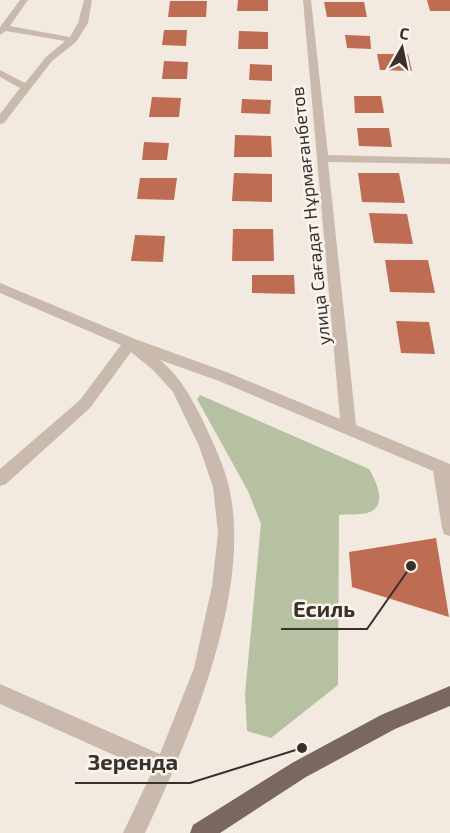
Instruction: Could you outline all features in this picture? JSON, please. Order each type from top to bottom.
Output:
[{"type":"main road","points":[[201,833],[299,770],[388,722],[450,696]]},
{"type":"street","points":[[24,0],[2,30],[73,40]]},
{"type":"street","points":[[0,122],[49,59],[73,40],[83,22],[88,0]]},
{"type":"street","name":"улица Сағадат Нұрмағанбетов","points":[[307,0],[349,429]]},
{"type":"street","points":[[0,73],[27,88]]},
{"type":"street","points":[[322,158],[450,161]]},
{"type":"street","points":[[3,294],[224,377],[445,469],[450,528]]},
{"type":"street","points":[[0,479],[85,404],[130,343]]},
{"type":"street","points":[[130,343],[158,366],[178,388],[191,413],[207,446],[221,488],[226,533],[221,586],[202,668],[165,767],[134,833]]},
{"type":"street","points":[[0,694],[165,767]]},
{"type":"green space","points":[[200,395],[369,469],[379,493],[378,505],[374,510],[364,514],[339,515],[338,685],[271,738],[247,731],[245,694],[261,524],[248,491],[197,399]]},
{"type":"building","points":[[238,0],[268,0],[268,11],[237,11]]},
{"type":"building","points":[[427,0],[450,0],[450,11],[430,11]]},
{"type":"building","points":[[170,1],[207,1],[206,17],[168,17]]},
{"type":"building","points":[[324,2],[364,2],[367,17],[327,17]]},
{"type":"building","points":[[164,30],[187,30],[186,46],[162,45]]},
{"type":"building","points":[[239,31],[268,32],[268,49],[238,49]]},
{"type":"building","points":[[345,35],[370,36],[371,49],[347,48]]},
{"type":"building","points":[[377,54],[408,54],[412,71],[380,70]]},
{"type":"building","points":[[164,61],[188,62],[187,79],[162,79]]},
{"type":"building","points":[[250,64],[272,65],[272,81],[249,80]]},
{"type":"building","points":[[354,96],[381,96],[384,113],[355,113]]},
{"type":"building","points":[[152,97],[181,98],[179,117],[149,117]]},
{"type":"building","points":[[242,99],[271,100],[270,114],[241,113]]},
{"type":"building","points":[[357,128],[389,128],[392,147],[359,146]]},
{"type":"building","points":[[235,135],[271,136],[272,157],[234,157]]},
{"type":"building","points":[[144,142],[169,143],[167,160],[142,160]]},
{"type":"building","points":[[234,173],[272,174],[272,202],[232,201]]},
{"type":"building","points":[[358,173],[399,173],[405,203],[362,202]]},
{"type":"building","points":[[140,178],[177,178],[174,200],[137,199]]},
{"type":"building","points":[[369,213],[407,214],[413,244],[374,243]]},
{"type":"building","points":[[233,229],[273,229],[274,261],[232,261]]},
{"type":"building","points":[[135,235],[165,236],[163,262],[131,261]]},
{"type":"building","points":[[385,260],[428,260],[435,293],[390,292]]},
{"type":"building","points":[[252,275],[294,275],[295,294],[252,293]]},
{"type":"building","points":[[396,321],[429,322],[435,354],[401,353]]},
{"type":"building","points":[[436,538],[449,617],[352,587],[349,552]]},
{"type":"place","name":"Есиль","points":[[411,566]]},
{"type":"place","name":"Зеренда","points":[[302,748]]}]
